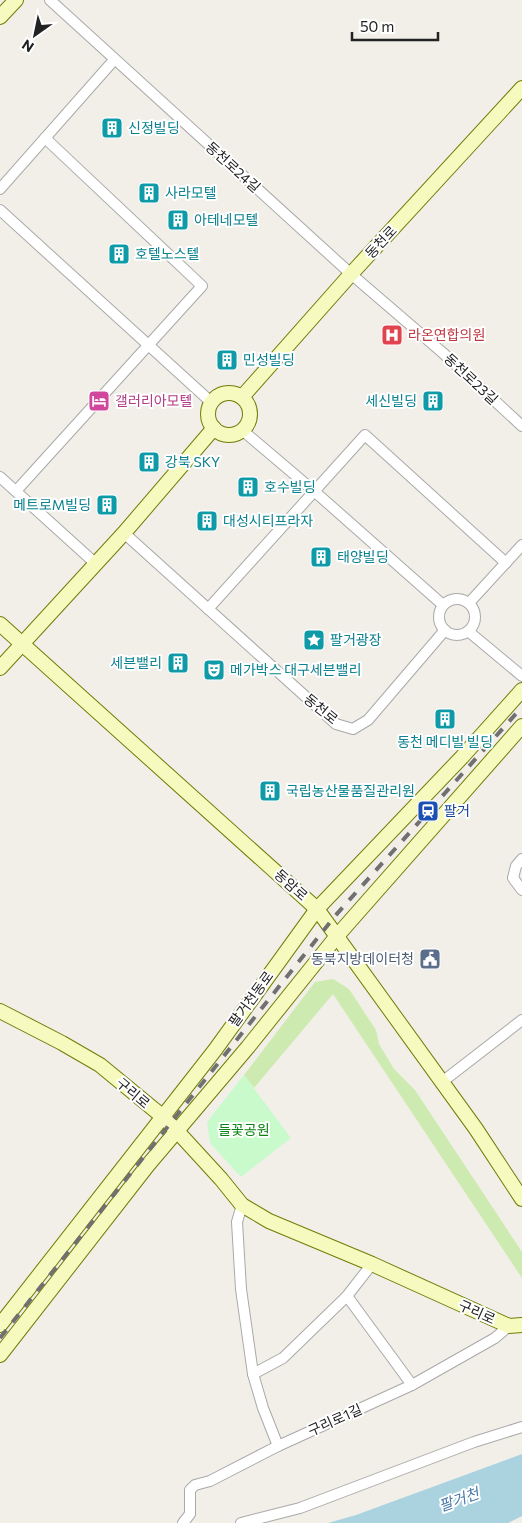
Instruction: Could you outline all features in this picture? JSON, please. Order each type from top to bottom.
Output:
[{"type":"street","points":[[0,18],[16,0]]},
{"type":"street","name":"동천로24길","points":[[50,0],[351,274]]},
{"type":"street","points":[[0,189],[114,60]]},
{"type":"street","name":"동천로","points":[[242,397],[351,274],[522,88]]},
{"type":"street","points":[[16,491],[202,286],[45,138]]},
{"type":"street","points":[[0,210],[211,402]]},
{"type":"street","name":"동천로23길","points":[[351,274],[443,353],[522,426]]},
{"type":"street","points":[[229,393],[242,397],[246,402],[250,415],[248,422],[242,430],[233,434],[226,434],[214,428],[208,415],[211,402],[216,397],[229,393]]},
{"type":"street","points":[[0,668],[124,532],[214,428]]},
{"type":"street","points":[[242,430],[443,605]]},
{"type":"street","points":[[208,609],[365,435],[506,563]]},
{"type":"street","points":[[0,477],[95,563]]},
{"type":"street","name":"동천로","points":[[124,532],[336,724],[353,729],[368,720],[445,630]]},
{"type":"street","points":[[469,603],[522,545]]},
{"type":"street","points":[[452,599],[464,600],[469,603],[475,617],[472,627],[464,634],[454,635],[445,630],[439,618],[443,605],[452,599]]},
{"type":"street","name":"동암로","points":[[0,624],[317,909],[476,1129],[522,1199]]},
{"type":"street","points":[[468,631],[522,676]]},
{"type":"street","name":"팔거천동로","points":[[0,1325],[215,1050],[317,909],[462,757],[522,690]]},
{"type":"street","name":"팔거천동로","points":[[0,1355],[148,1165],[248,1046],[336,936],[522,726]]},
{"type":"street","points":[[522,859],[516,866],[513,878],[522,890]]},
{"type":"street","name":"구리로","points":[[0,1011],[100,1065],[162,1116],[221,1179],[242,1205],[268,1221],[515,1326]]},
{"type":"street","points":[[442,1082],[522,1020]]},
{"type":"street","points":[[242,1205],[237,1222],[241,1289],[253,1374],[263,1408],[278,1446]]},
{"type":"street","points":[[253,1374],[283,1358],[347,1296],[372,1264]]},
{"type":"street","points":[[347,1296],[412,1385]]},
{"type":"street","name":"구리로1길","points":[[183,1523],[190,1514],[190,1490],[195,1485],[210,1481],[278,1446],[412,1385],[515,1326]]},
{"type":"street","points":[[241,1523],[300,1508],[474,1442],[522,1427]]},
{"type":"green space","points":[[333,979],[349,989],[376,1030],[379,1044],[394,1069],[415,1090],[522,1252],[522,1278],[333,994],[254,1088],[244,1075],[315,982]]},
{"type":"green space","name":"들꽃공원","points":[[244,1075],[291,1138],[241,1177],[210,1143],[207,1122]]},
{"type":"water","name":"팔거천","points":[[522,1454],[522,1516],[508,1523],[328,1523],[356,1515]]},
{"type":"railway","points":[[0,1338],[335,916],[522,707]]},
{"type":"place","name":"신정빌딩","points":[[112,128]]},
{"type":"place","name":"사라모텔","points":[[149,193]]},
{"type":"place","name":"아테네모텔","points":[[178,220]]},
{"type":"place","name":"호텔노스텔","points":[[119,254]]},
{"type":"place","name":"라온연합의원","points":[[392,335]]},
{"type":"place","name":"민성빌딩","points":[[227,360]]},
{"type":"place","name":"갤러리아모텔","points":[[99,401]]},
{"type":"place","name":"세신빌딩","points":[[433,401]]},
{"type":"place","name":"강북 SKY","points":[[149,462]]},
{"type":"place","name":"호수빌딩","points":[[248,487]]},
{"type":"place","name":"메트로M빌딩","points":[[107,505]]},
{"type":"place","name":"대성시티프라자","points":[[207,521]]},
{"type":"place","name":"태양빌딩","points":[[321,557]]},
{"type":"place","name":"팔거광장","points":[[314,640]]},
{"type":"place","name":"세븐밸리","points":[[178,663]]},
{"type":"place","name":"메가박스 대구세븐밸리","points":[[214,670]]},
{"type":"place","name":"동천 메디빌 빌딩","points":[[445,719]]},
{"type":"place","name":"국립농산물품질관리원","points":[[270,791]]},
{"type":"place","name":"팔거","points":[[428,811]]},
{"type":"place","name":"동북지방데이터청","points":[[430,959]]}]
